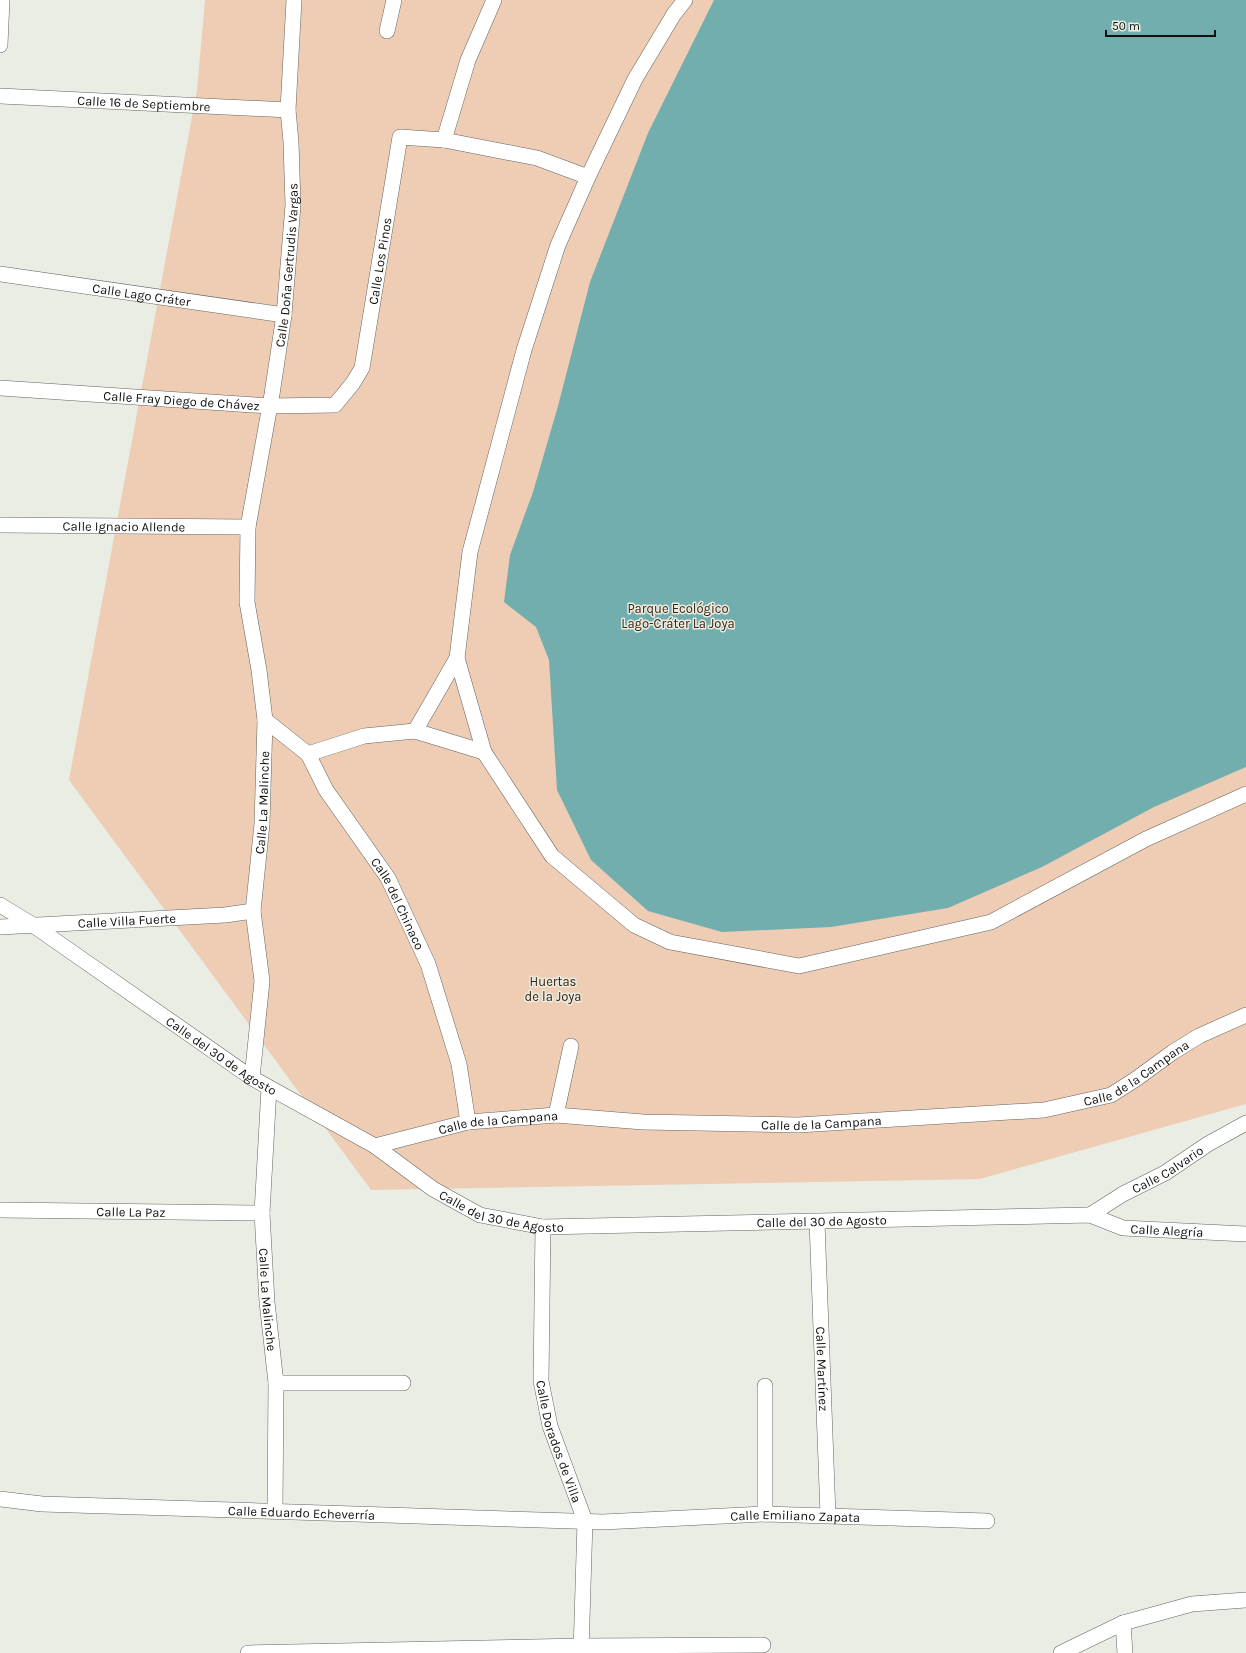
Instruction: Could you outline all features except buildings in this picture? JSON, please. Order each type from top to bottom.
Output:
[{"type":"street","points":[[0,45],[2,0]]},
{"type":"street","name":"Calle Doña Gertrudis Vargas","points":[[248,527],[284,314],[293,205],[291,142],[288,110],[294,0]]},
{"type":"street","points":[[387,31],[394,0]]},
{"type":"street","points":[[494,0],[468,60],[444,140],[536,158],[588,177]]},
{"type":"street","points":[[415,731],[457,658],[470,552],[524,350],[558,245],[588,177],[635,79],[674,14],[685,0]]},
{"type":"street","name":"Calle 16 de Septiembre","points":[[0,96],[288,110]]},
{"type":"street","name":"Calle Los Pinos","points":[[353,383],[362,368],[400,137],[444,140]]},
{"type":"street","name":"Calle Lago Cráter","points":[[0,274],[284,314]]},
{"type":"street","name":"Calle Fray Diego de Chávez","points":[[0,388],[269,406],[334,405],[353,383]]},
{"type":"street","name":"Calle Ignacio Allende","points":[[0,525],[248,527]]},
{"type":"street","name":"Calle La Malinche","points":[[248,527],[247,602],[259,670],[265,720],[262,824],[252,911],[262,981],[252,1078]]},
{"type":"street","points":[[457,658],[484,752],[552,856],[634,925],[670,942],[799,966],[991,922],[1146,839],[1246,794]]},
{"type":"street","name":"Calle del Chinaco","points":[[265,720],[308,754],[326,790],[388,878],[428,964],[458,1064],[468,1122]]},
{"type":"street","points":[[308,754],[364,736],[415,731],[484,752]]},
{"type":"street","name":"Calle del 30 de Agosto","points":[[0,905],[33,925],[252,1078],[375,1146],[433,1189],[480,1215],[542,1227],[1090,1216]]},
{"type":"street","name":"Calle Villa Fuerte","points":[[0,927],[218,915],[252,911]]},
{"type":"street","name":"Calle de la Campana","points":[[375,1146],[468,1122],[556,1115],[643,1122],[798,1125],[1044,1110],[1111,1095],[1199,1036],[1246,1015]]},
{"type":"street","points":[[556,1115],[571,1046]]},
{"type":"street","name":"Calle La Malinche","points":[[269,1088],[262,1213],[268,1302],[276,1383],[275,1510]]},
{"type":"street","name":"Calle Calvario","points":[[1090,1216],[1123,1194],[1165,1172],[1208,1144],[1246,1123]]},
{"type":"street","name":"Calle La Paz","points":[[0,1210],[262,1213]]},
{"type":"street","name":"Calle Alegría","points":[[1090,1216],[1123,1228],[1246,1234]]},
{"type":"street","name":"Calle Martínez","points":[[817,1222],[828,1515]]},
{"type":"street","name":"Calle Dorados de Villa","points":[[542,1227],[541,1381],[550,1426],[585,1521],[581,1649]]},
{"type":"street","points":[[276,1383],[403,1383]]},
{"type":"street","points":[[765,1514],[766,1386]]},
{"type":"street","name":"Calle Eduardo Echeverría","points":[[0,1499],[42,1504],[275,1510],[603,1522]]},
{"type":"street","name":"Calle Emiliano Zapata","points":[[603,1522],[765,1514],[987,1521]]},
{"type":"street","points":[[1061,1653],[1123,1623],[1192,1604],[1246,1600]]},
{"type":"street","points":[[1123,1623],[1125,1653]]},
{"type":"street","points":[[248,1653],[763,1645]]},
{"type":"green space","name":"Parque Ecológico Lago-Cráter La Joya","points":[[205,0],[1246,0],[1246,1104],[980,1179],[371,1190],[69,780],[197,90]]},
{"type":"water","points":[[714,0],[1246,0],[1246,767],[1154,807],[1042,867],[948,908],[831,927],[722,932],[648,911],[591,860],[557,790],[549,660],[536,627],[504,602],[510,555],[533,492],[558,406],[590,282],[648,133]]},
{"type":"park label","name":"Huertas de la Joya","points":[[553,988]]}]
